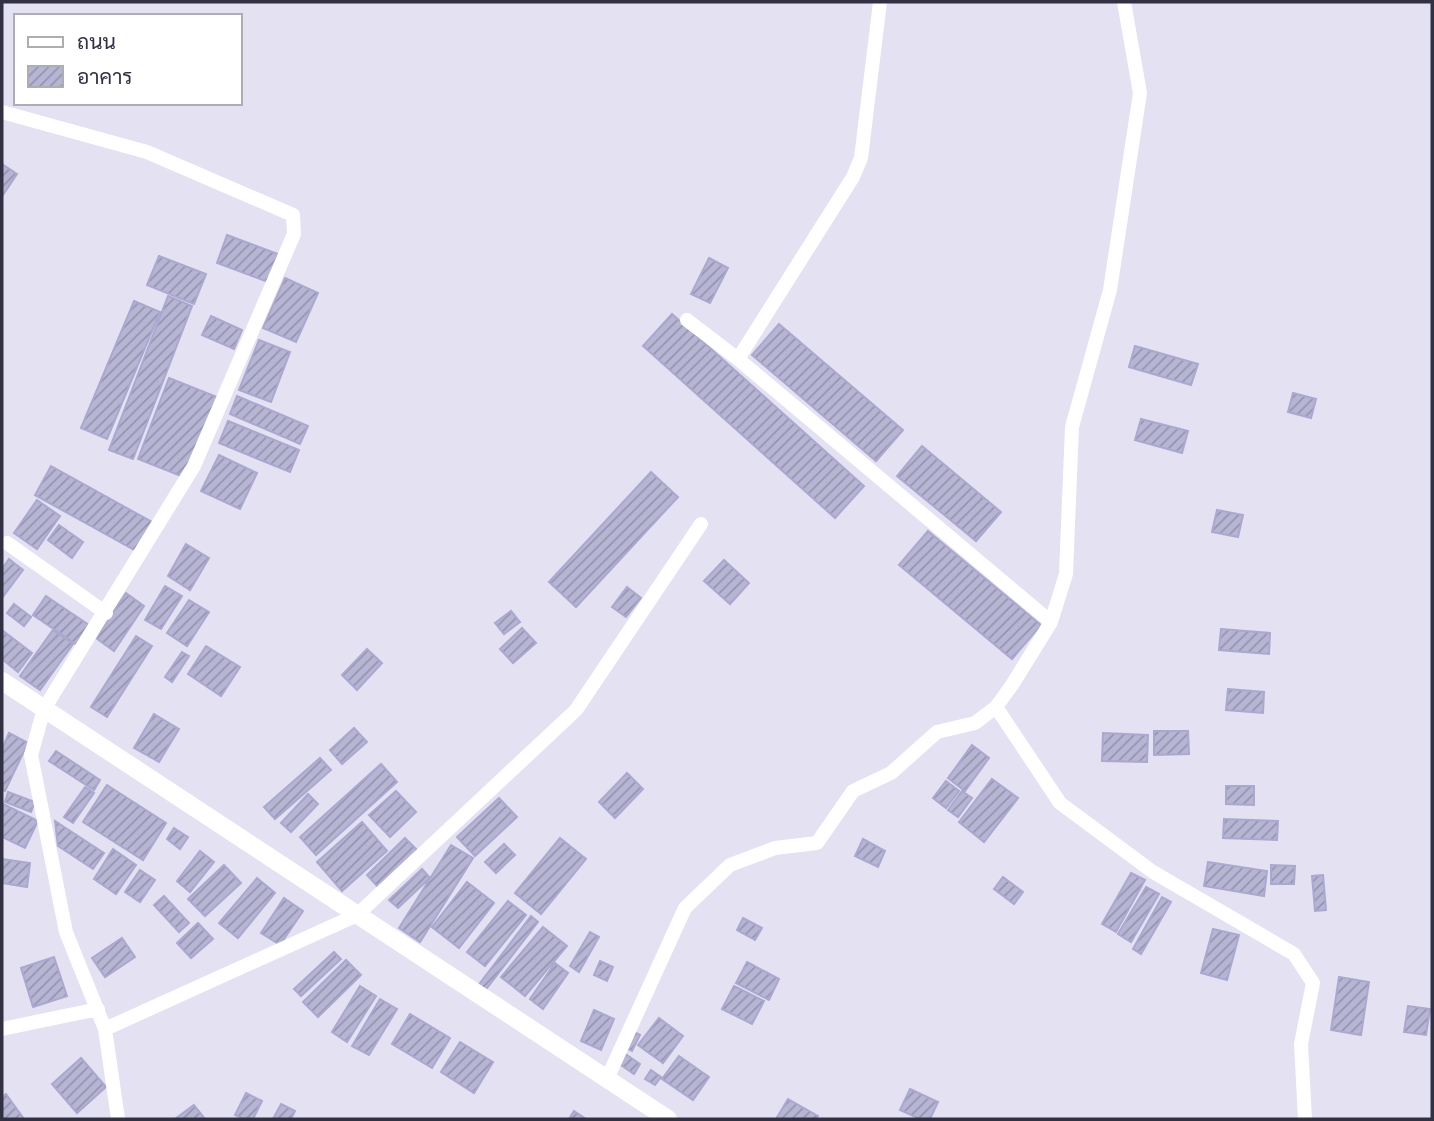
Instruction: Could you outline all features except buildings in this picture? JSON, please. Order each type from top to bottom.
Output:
[{"type":"street","points":[[738,359],[853,177],[861,158],[880,2]]},
{"type":"street","points":[[607,1079],[685,908],[730,865],[775,848],[817,843],[853,790],[891,774],[937,733],[975,723],[996,707],[1013,685],[1051,622],[1066,574],[1072,428],[1110,290],[1139,93],[1124,2]]},
{"type":"street","points":[[2,112],[147,152],[293,215],[294,234],[194,466],[44,709],[31,755],[66,932],[105,1029],[118,1119]]},
{"type":"street","points":[[687,320],[738,359],[1051,622]]},
{"type":"street","points":[[105,1029],[357,915],[576,710],[701,524]]},
{"type":"street","points":[[7,543],[106,612]]},
{"type":"street","points":[[2,681],[668,1119]]},
{"type":"street","points":[[996,707],[1060,803],[1153,872],[1294,954],[1313,983],[1301,1044],[1304,1119]]},
{"type":"street","points":[[2,1029],[98,1009]]}]
